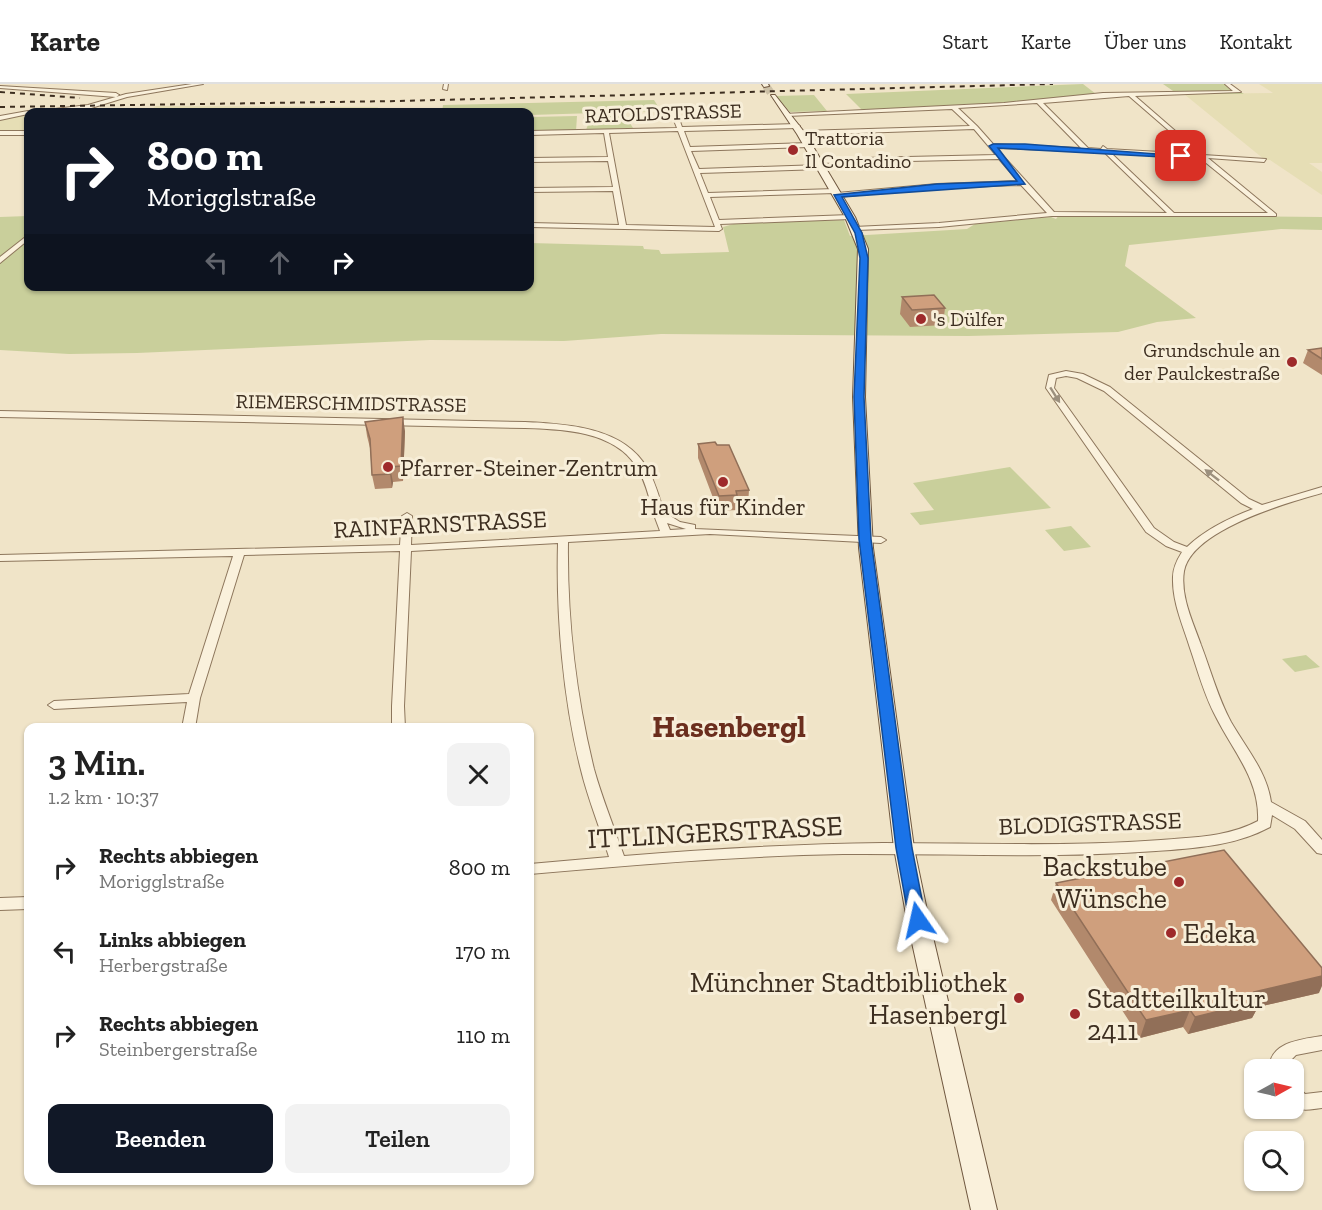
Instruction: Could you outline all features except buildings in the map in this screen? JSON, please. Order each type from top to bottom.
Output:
[{"type":"main road","points":[[773,96],[799,129],[853,223],[864,258],[859,397],[904,848],[923,943],[984,1210]]},
{"type":"street","points":[[70,108],[201,84]]},
{"type":"street","points":[[787,114],[953,107],[1131,94],[1236,94],[1238,91],[1227,84]]},
{"type":"street","points":[[0,87],[126,96]]},
{"type":"street","points":[[534,225],[719,229],[853,223],[939,225],[1052,214],[1274,215],[1201,156],[1131,94]]},
{"type":"street","points":[[1038,101],[1087,150]]},
{"type":"street","points":[[953,107],[993,146],[1022,183],[1052,214]]},
{"type":"street","points":[[674,112],[719,229]]},
{"type":"street","points":[[0,118],[24,114]]},
{"type":"street","name":"RATOLDSTRASSE","points":[[534,133],[680,129],[975,127]]},
{"type":"street","points":[[606,131],[623,227]]},
{"type":"street","points":[[0,133],[24,133]]},
{"type":"street","points":[[1080,142],[1096,143],[1172,214]]},
{"type":"street","points":[[689,149],[809,145]]},
{"type":"street","points":[[993,146],[1264,160]]},
{"type":"street","points":[[697,171],[1002,157]]},
{"type":"street","points":[[534,160],[610,159]]},
{"type":"street","points":[[707,195],[836,193],[1022,183]]},
{"type":"street","points":[[534,190],[616,189]]},
{"type":"street","points":[[0,261],[24,240]]},
{"type":"street","points":[[1189,551],[1160,538],[1138,514],[1050,388],[1052,376],[1071,374],[1089,379],[1107,389],[1245,501],[1260,508]]},
{"type":"street","name":"RIEMERSCHMIDSTRASSE","points":[[0,414],[558,427],[599,436],[615,443],[637,458],[643,469],[656,512],[666,532]]},
{"type":"street","points":[[1322,490],[1242,515],[1217,529],[1189,551],[1179,568],[1180,602],[1224,721],[1264,791],[1267,806],[1300,825],[1322,849]]},
{"type":"street","points":[[656,512],[677,524],[710,531]]},
{"type":"street","points":[[399,723],[407,516]]},
{"type":"street","name":"RAINFARNSTRASSE","points":[[0,558],[239,554],[407,548],[710,531],[873,540]]},
{"type":"street","points":[[563,540],[562,586],[575,712],[588,771],[618,861]]},
{"type":"street","points":[[189,723],[194,698],[239,554]]},
{"type":"street","points":[[54,705],[194,698]]},
{"type":"street","name":"BLODIGSTRASSE","points":[[904,848],[1116,850],[1187,843],[1250,833],[1265,823],[1267,806]]},
{"type":"street","name":"ITTLINGERSTRASSE","points":[[534,869],[618,861],[839,849],[904,848]]},
{"type":"street","points":[[0,904],[24,903]]},
{"type":"street","points":[[1281,1059],[1291,1049],[1322,1043]]},
{"type":"street","points":[[1304,1102],[1322,1100]]},
{"type":"shaded area","points":[[1259,84],[1322,84],[1322,163],[1309,163],[1322,172],[1322,195],[1270,160],[1265,160],[1184,94],[1273,93]]},
{"type":"shaded area","points":[[156,106],[378,107],[378,108],[153,108]]},
{"type":"shaded area","points":[[24,114],[24,131],[0,130],[0,118]]},
{"type":"green space","points":[[1083,84],[1096,94],[1001,104],[862,110],[846,94]]},
{"type":"green space","points":[[1163,84],[1227,84],[1244,94],[1184,94],[1176,93]]},
{"type":"green space","points":[[814,95],[827,111],[790,112],[776,96]]},
{"type":"green space","points":[[654,100],[661,111],[534,115],[534,108],[443,108],[443,105]]},
{"type":"green space","points":[[625,115],[633,128],[586,130],[589,122],[584,120],[587,118],[583,118],[587,116]]},
{"type":"green space","points":[[577,116],[576,131],[534,132],[534,117]]},
{"type":"green space","points":[[1059,215],[1322,217],[1322,230],[1281,229],[1129,245],[1125,266],[1196,318],[1157,322],[1118,332],[968,336],[661,334],[564,341],[430,340],[137,353],[69,354],[0,350],[0,217],[24,216],[24,291],[534,291],[534,243],[643,246],[644,249],[659,250],[661,254],[729,252],[723,227],[737,223],[844,220],[850,236],[967,229],[975,224],[1051,217],[1056,219]]},
{"type":"green space","points":[[1010,467],[1051,508],[920,525],[910,513],[934,510],[913,483]]},
{"type":"green space","points":[[1071,526],[1091,547],[1064,551],[1045,530]]},
{"type":"green space","points":[[1306,655],[1320,667],[1295,672],[1282,659]]},
{"type":"tunnel","points":[[766,86],[773,96]]},
{"type":"railway","points":[[0,107],[399,101],[1053,84]]},
{"type":"railway","points":[[0,92],[80,98]]},
{"type":"place","name":"Trattoria Il Contadino","points":[[793,150]]},
{"type":"place","name":"'s Dülfer","points":[[921,319]]},
{"type":"place","name":"Grundschule an der Paulckestraße","points":[[1292,362]]},
{"type":"place","name":"Pfarrer-Steiner-Zentrum","points":[[388,467]]},
{"type":"place","name":"Haus für Kinder","points":[[723,482]]},
{"type":"place","name":"Backstube Wünsche","points":[[1179,882]]},
{"type":"place","name":"Edeka","points":[[1171,933]]},
{"type":"place","name":"Münchner Stadtbibliothek Hasenbergl","points":[[1019,998]]},
{"type":"place","name":"Stadtteilkultur 2411","points":[[1075,1014]]},
{"type":"district","name":"Hasenbergl","points":[[729,727]]},
{"type":"route","points":[[918,920],[904,848],[865,539],[859,397],[863,249],[859,233],[837,195],[937,186],[1022,183],[993,146],[1181,156]]}]
